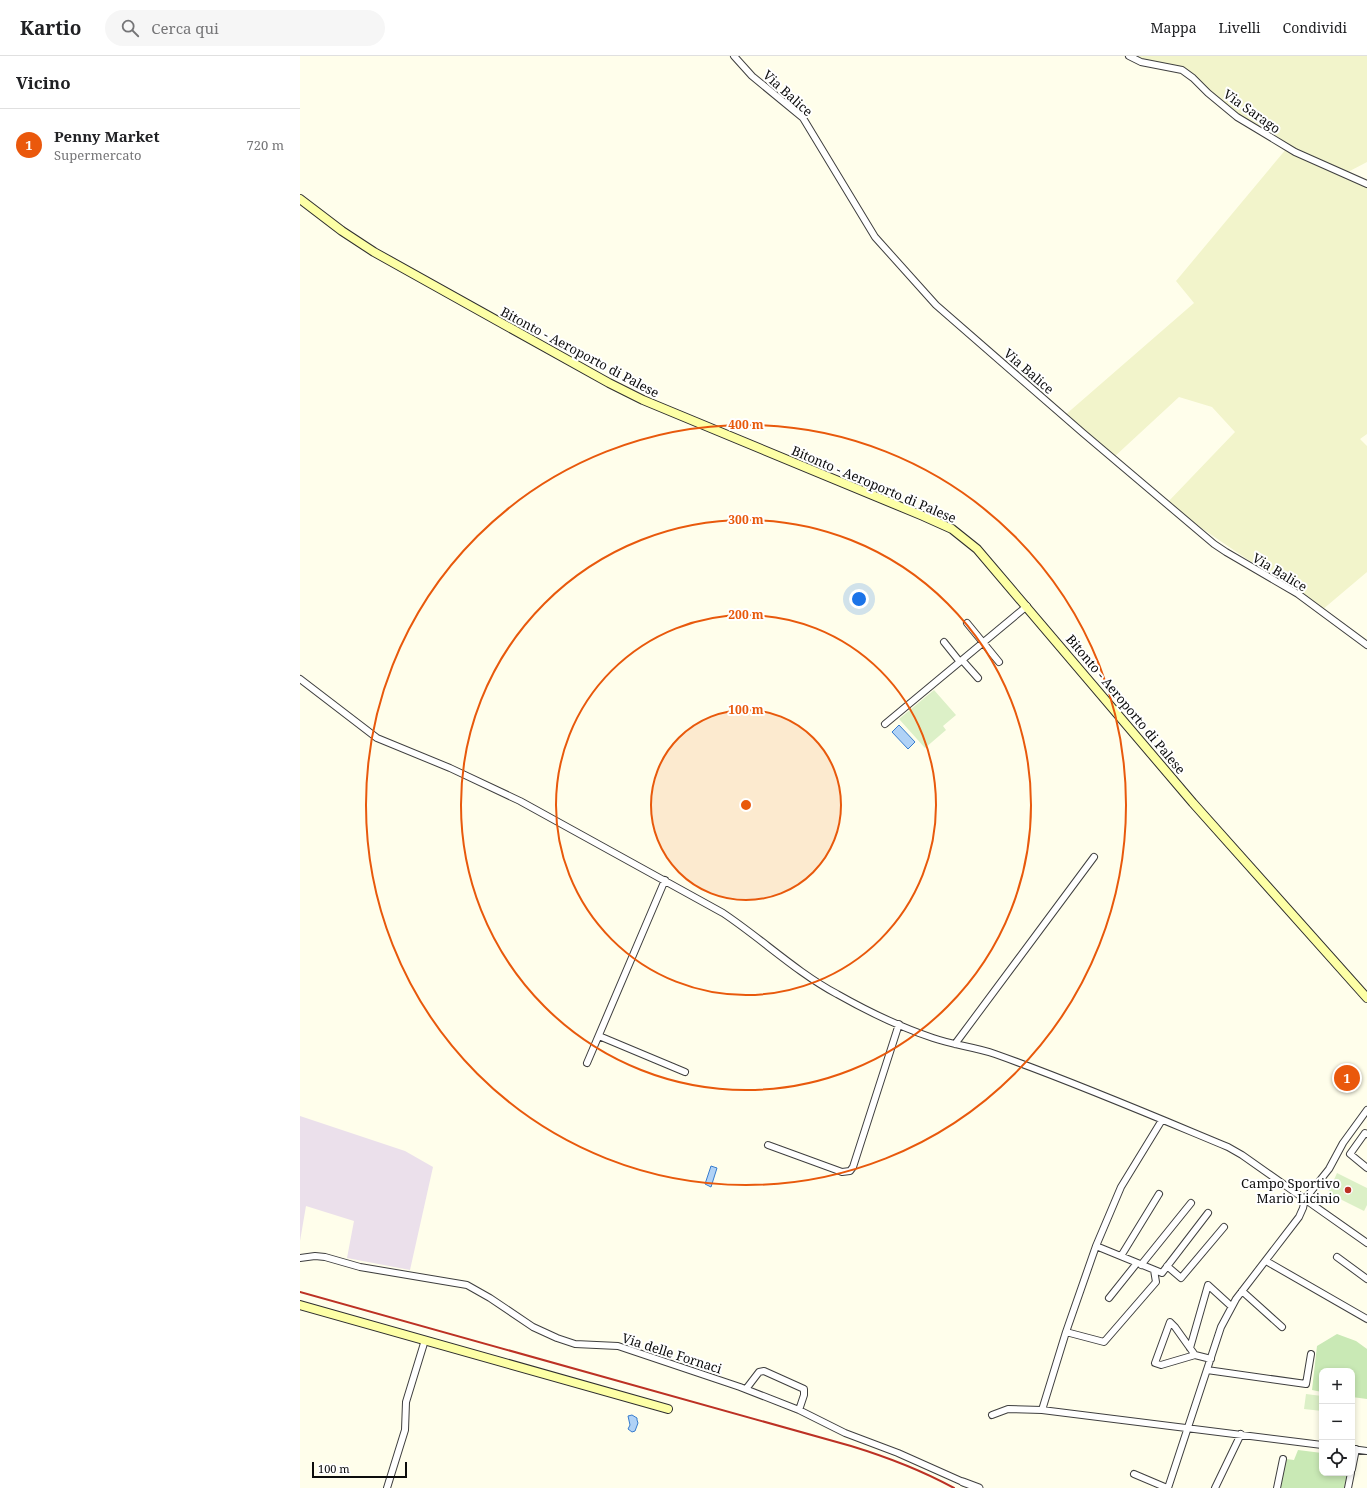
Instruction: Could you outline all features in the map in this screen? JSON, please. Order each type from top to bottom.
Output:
[{"type":"main road","name":"Bitonto - Aeroporto di Palese","points":[[300,199],[342,231],[374,252],[609,383],[643,400],[917,513],[952,529],[977,548],[1194,803],[1367,998]]},
{"type":"main road","points":[[300,1305],[668,1409]]},
{"type":"street","name":"Via Balice","points":[[734,56],[752,76],[803,118],[875,237],[936,305],[1078,429],[1214,544],[1298,594],[1367,645]]},
{"type":"street","name":"Via Sarago","points":[[1129,56],[1141,62],[1182,70],[1237,117],[1257,130],[1295,152],[1367,184]]},
{"type":"street","points":[[885,724],[1027,606]]},
{"type":"street","points":[[967,623],[999,662]]},
{"type":"street","points":[[944,642],[978,678]]},
{"type":"street","points":[[300,679],[377,738],[450,768],[520,801],[723,913],[750,931],[798,970],[836,994],[899,1024],[933,1038],[992,1053],[1014,1061],[1228,1148],[1242,1155],[1367,1241]]},
{"type":"street","points":[[955,1044],[1094,857]]},
{"type":"street","points":[[587,1063],[665,880]]},
{"type":"street","points":[[768,1145],[842,1172],[850,1171],[853,1167],[899,1024]]},
{"type":"street","points":[[599,1036],[685,1072]]},
{"type":"street","points":[[1134,1474],[1167,1488],[1221,1327],[1231,1306],[1299,1217],[1304,1208],[1305,1199],[1329,1168],[1343,1142],[1367,1110]]},
{"type":"street","points":[[1042,1410],[1066,1332],[1096,1246],[1121,1187],[1162,1120]]},
{"type":"street","points":[[1367,1134],[1365,1133],[1350,1154],[1367,1168]]},
{"type":"street","points":[[1121,1256],[1159,1194]]},
{"type":"street","points":[[1108,1298],[1191,1203]]},
{"type":"street","points":[[1096,1246],[1162,1273],[1208,1213]]},
{"type":"street","points":[[1167,1266],[1181,1278],[1224,1227]]},
{"type":"street","name":"Via delle Fornaci","points":[[300,1258],[309,1256],[325,1257],[360,1267],[467,1285],[490,1298],[533,1327],[557,1338],[575,1344],[618,1346],[746,1389],[799,1410],[846,1433],[898,1453],[963,1482]]},
{"type":"street","points":[[1337,1257],[1367,1279]]},
{"type":"street","points":[[1266,1261],[1367,1318]]},
{"type":"street","points":[[1066,1332],[1104,1342],[1156,1282],[1154,1270]]},
{"type":"street","points":[[1190,1348],[1208,1285],[1231,1306]]},
{"type":"street","points":[[1242,1291],[1282,1327]]},
{"type":"street","points":[[1195,1354],[1161,1365],[1155,1363],[1170,1322],[1195,1354],[1211,1359]]},
{"type":"street","points":[[387,1488],[405,1430],[406,1402],[425,1340]]},
{"type":"street","points":[[1207,1370],[1306,1384],[1311,1354]]},
{"type":"street","points":[[746,1389],[759,1372],[764,1371],[804,1390],[804,1395],[799,1410]]},
{"type":"street","points":[[992,1415],[1008,1409],[1042,1410],[1319,1445]]},
{"type":"street","points":[[1215,1488],[1241,1434]]},
{"type":"street","points":[[1355,1449],[1367,1451]]},
{"type":"street","points":[[1277,1488],[1284,1459]]},
{"type":"street","points":[[1348,1488],[1350,1476]]},
{"type":"street","points":[[963,1482],[979,1488]]},
{"type":"shaded area","points":[[300,1116],[405,1151],[433,1167],[410,1270],[347,1258],[354,1221],[306,1206],[300,1241]]},
{"type":"green space","points":[[1134,56],[1367,56],[1367,162],[1346,173],[1367,182],[1367,434],[1360,439],[1367,446],[1367,572],[1322,610],[1166,504],[1235,432],[1212,407],[1179,397],[1113,458],[1064,416],[1194,303],[1176,281],[1287,148],[1212,94],[1191,73],[1148,62]]},
{"type":"green space","points":[[934,690],[956,715],[943,726],[946,730],[925,748],[899,719]]},
{"type":"green space","name":"Campo Sportivo Mario Licinio","points":[[1337,1173],[1367,1188],[1367,1205],[1364,1211],[1328,1193]]},
{"type":"green space","points":[[1337,1334],[1356,1341],[1367,1349],[1367,1399],[1355,1397],[1355,1368],[1319,1368],[1319,1391],[1312,1390],[1317,1346]]},
{"type":"green space","points":[[1306,1394],[1319,1396],[1319,1411],[1304,1409]]},
{"type":"green space","points":[[1298,1450],[1319,1453],[1319,1476],[1347,1476],[1344,1488],[1280,1488],[1286,1459],[1294,1460]]},
{"type":"water","points":[[899,725],[915,742],[908,749],[892,732]]},
{"type":"water","points":[[711,1166],[717,1168],[711,1187],[705,1184]]},
{"type":"water","points":[[632,1415],[637,1418],[638,1423],[635,1431],[632,1432],[628,1429],[630,1425],[628,1416]]},
{"type":"railway","points":[[300,1292],[851,1446],[904,1464],[954,1488]]},
{"type":"place","name":"Penny Market","points":[[1347,1078]]},
{"type":"place","name":"Campo Sportivo Mario Licinio","points":[[1348,1190]]}]
